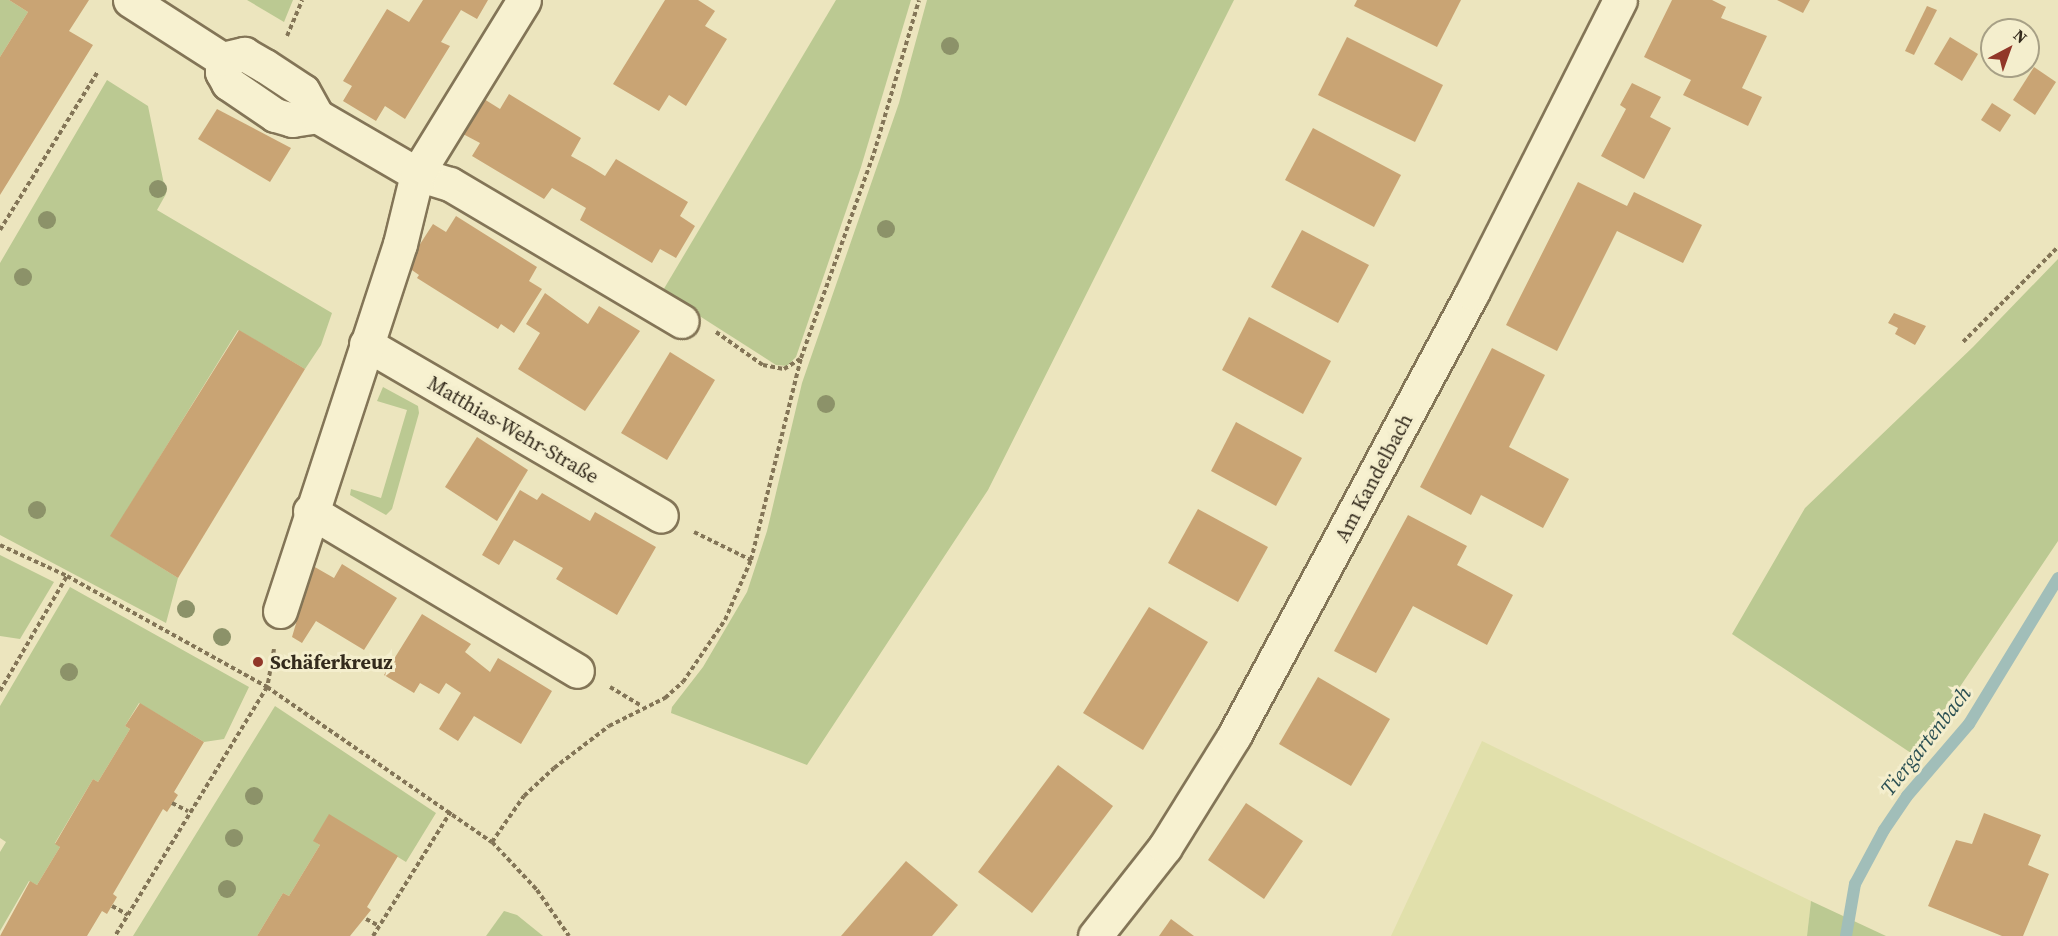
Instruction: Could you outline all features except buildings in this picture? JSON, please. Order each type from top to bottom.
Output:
[{"type":"street","points":[[130,0],[222,59],[228,83],[276,115],[292,120],[317,116],[417,174],[450,184],[682,321]]},
{"type":"street","points":[[280,611],[310,511],[400,244],[417,174],[524,0]]},
{"type":"street","name":"Am Kandelbach","points":[[1095,936],[1164,848],[1234,736],[1445,345],[1620,0]]},
{"type":"street","name":"Matthias-Wehr-Straße","points":[[366,344],[661,516]]},
{"type":"street","points":[[310,511],[578,671]]},
{"type":"path","points":[[492,842],[524,796],[554,768],[609,726],[664,698],[683,682],[725,620],[751,560],[801,358],[874,153],[919,0]]},
{"type":"path","points":[[0,230],[97,73]]},
{"type":"path","points":[[1963,342],[2058,247]]},
{"type":"path","points":[[682,321],[697,321],[709,327],[763,365],[784,369],[801,358]]},
{"type":"path","points":[[661,516],[751,560]]},
{"type":"path","points":[[0,545],[67,576],[267,687],[451,812],[492,842],[537,891],[569,936]]},
{"type":"path","points":[[0,691],[67,576]]},
{"type":"path","points":[[115,936],[188,811],[267,687],[280,611]]},
{"type":"path","points":[[172,803],[188,811]]},
{"type":"path","points":[[373,936],[451,812]]},
{"type":"path","points":[[112,906],[128,915]]},
{"type":"path","points":[[366,919],[379,926]]},
{"type":"green space","points":[[0,0],[9,0],[28,12],[0,57]]},
{"type":"green space","points":[[247,0],[293,0],[284,22]]},
{"type":"green space","points":[[836,0],[911,0],[861,167],[796,357],[787,366],[776,365],[662,292]]},
{"type":"green space","points":[[927,0],[1234,0],[988,490],[807,765],[671,713],[672,707],[703,667],[747,592],[767,531],[802,383],[899,103]]},
{"type":"green space","points":[[107,80],[148,106],[166,194],[157,210],[332,313],[321,345],[305,369],[238,330],[111,536],[178,578],[166,623],[0,535],[0,263]]},
{"type":"green space","points":[[2058,259],[2058,541],[1914,755],[1732,634],[1805,508],[1973,347]]},
{"type":"green space","points":[[383,387],[418,406],[419,413],[392,509],[386,515],[350,495],[351,489],[381,498],[407,410],[377,401]]},
{"type":"green space","points":[[0,555],[54,582],[20,639],[0,636]]},
{"type":"green space","points":[[70,587],[249,687],[224,739],[204,742],[139,703],[125,726],[130,729],[98,782],[93,779],[55,843],[60,847],[37,885],[29,881],[0,931],[0,852],[6,842],[0,838],[0,706]]},
{"type":"green space","points":[[275,706],[436,813],[406,862],[329,815],[314,841],[320,845],[289,896],[283,893],[257,936],[133,936]]},
{"type":"green space","points":[[1482,741],[1811,901],[1807,936],[1391,936]]},
{"type":"green space","points":[[1811,901],[1886,936],[1807,936]]},
{"type":"green space","points":[[504,911],[517,915],[543,936],[486,936]]},
{"type":"waterway","name":"Tiergartenbach","points":[[1846,936],[1855,884],[1884,830],[1907,796],[1969,724],[2058,578]]},
{"type":"place","name":"Schäferkreuz","points":[[258,662]]}]
